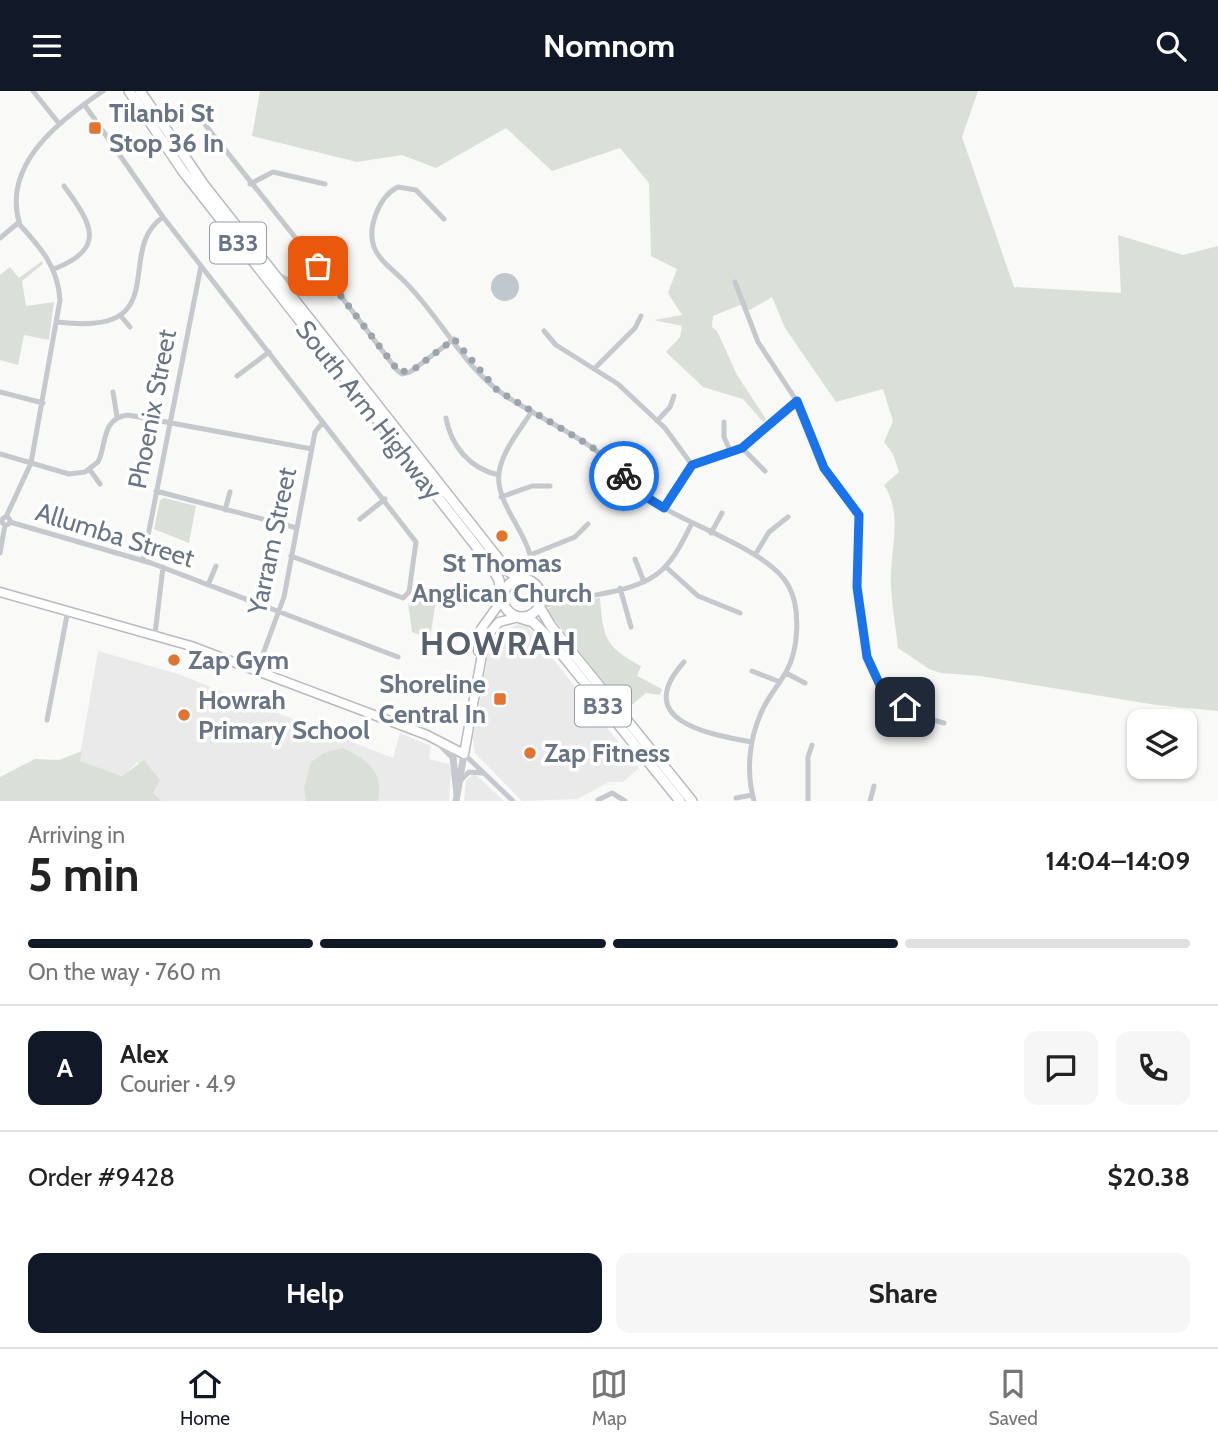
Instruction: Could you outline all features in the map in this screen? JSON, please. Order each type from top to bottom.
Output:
[{"type":"main road","name":"South Arm Highway","points":[[128,91],[203,198],[490,564],[499,580],[502,599]]},
{"type":"main road","name":"South Arm Highway","points":[[140,91],[194,171],[496,558],[512,575],[524,579]]},
{"type":"main road","points":[[0,592],[155,634],[427,735],[464,754],[479,661],[480,632],[509,585],[524,579]]},
{"type":"main road","name":"B33","points":[[524,579],[540,589]]},
{"type":"main road","points":[[479,661],[490,629],[501,621],[530,615],[540,607],[540,589]]},
{"type":"main road","name":"B33","points":[[502,599],[509,613],[533,622],[548,637],[680,801]]},
{"type":"main road","name":"B33","points":[[540,607],[551,626],[692,801]]},
{"type":"main road","points":[[427,735],[458,741],[467,733]]},
{"type":"street","points":[[33,91],[57,121]]},
{"type":"street","points":[[37,134],[103,91]]},
{"type":"street","points":[[84,104],[163,217],[416,542],[405,596],[394,595],[292,556]]},
{"type":"street","points":[[199,117],[399,372],[413,370],[454,339]]},
{"type":"street","points":[[250,184],[273,171],[325,184]]},
{"type":"street","points":[[54,269],[79,258],[86,249],[91,233],[86,215],[64,186]]},
{"type":"street","points":[[444,219],[416,190],[398,187],[384,197],[374,221],[372,239],[379,255],[418,294],[491,384],[592,447],[643,495],[755,555],[780,573],[794,600],[794,645],[786,673],[761,711],[751,742],[753,798],[736,799]]},
{"type":"street","points":[[0,554],[5,521],[31,463],[58,322],[60,292],[54,269],[43,249],[18,223],[7,200]]},
{"type":"street","points":[[58,322],[96,325],[120,315],[136,292],[148,230],[163,217]]},
{"type":"street","points":[[0,238],[18,223]]},
{"type":"street","name":"Phoenix Street","points":[[144,561],[201,266]]},
{"type":"street","points":[[296,303],[295,289],[302,278],[318,266]]},
{"type":"street","points":[[273,272],[288,279],[302,278]]},
{"type":"street","points":[[735,282],[762,351],[797,401],[824,468],[859,515],[858,595],[870,666],[885,690],[897,702],[922,717],[944,723]]},
{"type":"street","points":[[120,315],[130,327]]},
{"type":"street","points":[[595,368],[635,328],[641,316]]},
{"type":"street","points":[[544,331],[556,345],[618,384],[657,421],[692,465]]},
{"type":"street","points":[[237,376],[268,352]]},
{"type":"street","points":[[0,392],[43,403]]},
{"type":"street","points":[[113,392],[117,417]]},
{"type":"street","points":[[657,421],[670,407],[674,396]]},
{"type":"street","points":[[664,508],[692,465],[742,448],[797,401]]},
{"type":"street","points":[[524,579],[533,568],[530,555],[501,497],[499,475],[503,458],[532,411]]},
{"type":"street","points":[[0,454],[69,474],[90,470],[100,459],[107,428],[117,417],[128,415],[312,449]]},
{"type":"street","points":[[446,418],[450,435],[468,460],[481,470],[499,475]]},
{"type":"street","name":"Yarram Street","points":[[257,670],[279,612],[316,429],[323,422]]},
{"type":"street","points":[[724,422],[723,433],[731,453]]},
{"type":"street","points":[[742,448],[765,471]]},
{"type":"street","points":[[90,470],[100,484]]},
{"type":"street","points":[[501,497],[533,486],[550,486]]},
{"type":"street","points":[[156,491],[297,528]]},
{"type":"street","points":[[225,510],[230,492]]},
{"type":"street","points":[[360,519],[385,499]]},
{"type":"street","points":[[711,533],[722,513]]},
{"type":"street","points":[[755,555],[769,532],[788,517]]},
{"type":"street","name":"Allumba Street","points":[[5,521],[163,567],[398,657]]},
{"type":"street","points":[[540,607],[644,582],[666,567],[692,523]]},
{"type":"street","points":[[530,555],[575,537],[587,524]]},
{"type":"street","points":[[635,559],[644,582]]},
{"type":"street","name":"Allumba Street","points":[[208,585],[216,566]]},
{"type":"street","points":[[155,634],[163,567]]},
{"type":"street","points":[[666,567],[698,596],[740,613]]},
{"type":"street","points":[[620,588],[631,627]]},
{"type":"street","points":[[540,589],[569,599]]},
{"type":"street","points":[[47,720],[68,610]]},
{"type":"street","points":[[684,662],[664,694],[670,712],[714,734],[751,742]]},
{"type":"street","points":[[752,671],[780,682]]},
{"type":"street","points":[[786,673],[805,683]]},
{"type":"street","points":[[427,735],[452,755],[457,798]]},
{"type":"street","points":[[808,801],[808,757],[812,745]]},
{"type":"street","points":[[457,798],[464,754]]},
{"type":"street","points":[[464,754],[513,801]]},
{"type":"street","points":[[461,779],[472,771],[485,774]]},
{"type":"street","points":[[870,801],[874,786]]},
{"type":"street","points":[[598,800],[612,793],[625,801]]},
{"type":"shaded area","points":[[260,91],[978,91],[962,137],[1014,287],[1121,293],[1118,235],[1183,255],[1218,246],[1218,711],[1156,705],[980,676],[941,673],[929,669],[898,648],[891,587],[893,509],[884,485],[899,472],[893,454],[884,442],[893,421],[883,389],[836,402],[785,328],[772,297],[750,310],[740,305],[713,316],[712,327],[717,331],[737,375],[766,419],[763,422],[743,399],[703,387],[666,352],[680,337],[682,326],[654,320],[682,315],[668,293],[677,269],[651,256],[649,183],[620,148],[552,171],[506,128],[436,168],[402,155],[357,162],[252,136]]},
{"type":"shaded area","points":[[42,261],[43,264],[22,281],[26,306],[54,302],[49,340],[24,335],[18,365],[0,360],[0,275],[10,267],[19,278]]},
{"type":"shaded area","points":[[505,273],[515,277],[519,287],[515,297],[505,301],[495,297],[491,287],[495,277]]},
{"type":"shaded area","points":[[164,498],[196,506],[189,543],[154,529],[160,500]]},
{"type":"shaded area","points":[[415,590],[437,593],[430,639],[412,632],[408,603],[414,597]]},
{"type":"shaded area","points":[[600,598],[608,639],[620,653],[641,666],[637,676],[662,689],[660,695],[646,693],[626,710],[547,610],[552,606]]},
{"type":"shaded area","points":[[518,624],[527,626],[639,768],[623,782],[609,782],[577,799],[522,801],[475,753],[473,739],[491,639]]},
{"type":"shaded area","name":"Howrah Primary School","points":[[98,651],[178,674],[393,758],[400,733],[431,746],[429,759],[449,764],[449,801],[162,801],[153,793],[137,762],[123,776],[79,761]]},
{"type":"shaded area","points":[[342,748],[372,767],[378,782],[378,801],[306,801],[304,788],[311,762],[324,753]]},
{"type":"shaded area","points":[[82,751],[80,761],[122,776],[144,760],[160,780],[153,793],[162,801],[0,801],[0,777],[35,759],[59,760]]},
{"type":"shaded area","points":[[476,775],[504,801],[464,801],[466,781]]},
{"type":"way so far","points":[[318,266],[399,372],[406,374],[413,370],[454,339],[484,378],[497,390],[592,447],[624,476]]},
{"type":"place","name":"Tilanbi St Stop 36 In","points":[[95,128]]},
{"type":"place","name":"St Thomas Anglican Church","points":[[502,536]]},
{"type":"place","name":"Zap Gym","points":[[174,660]]},
{"type":"place","name":"Shoreline Central In","points":[[500,699]]},
{"type":"place","name":"Howrah Primary School","points":[[184,715]]},
{"type":"place","name":"Zap Fitness","points":[[530,753]]},
{"type":"district","name":"HOWRAH","points":[[499,643]]},
{"type":"route","points":[[624,476],[643,495],[664,508],[681,477],[692,465],[742,448],[772,419],[797,401],[824,468],[855,506],[859,515],[857,587],[867,657],[879,683],[905,707]]}]
